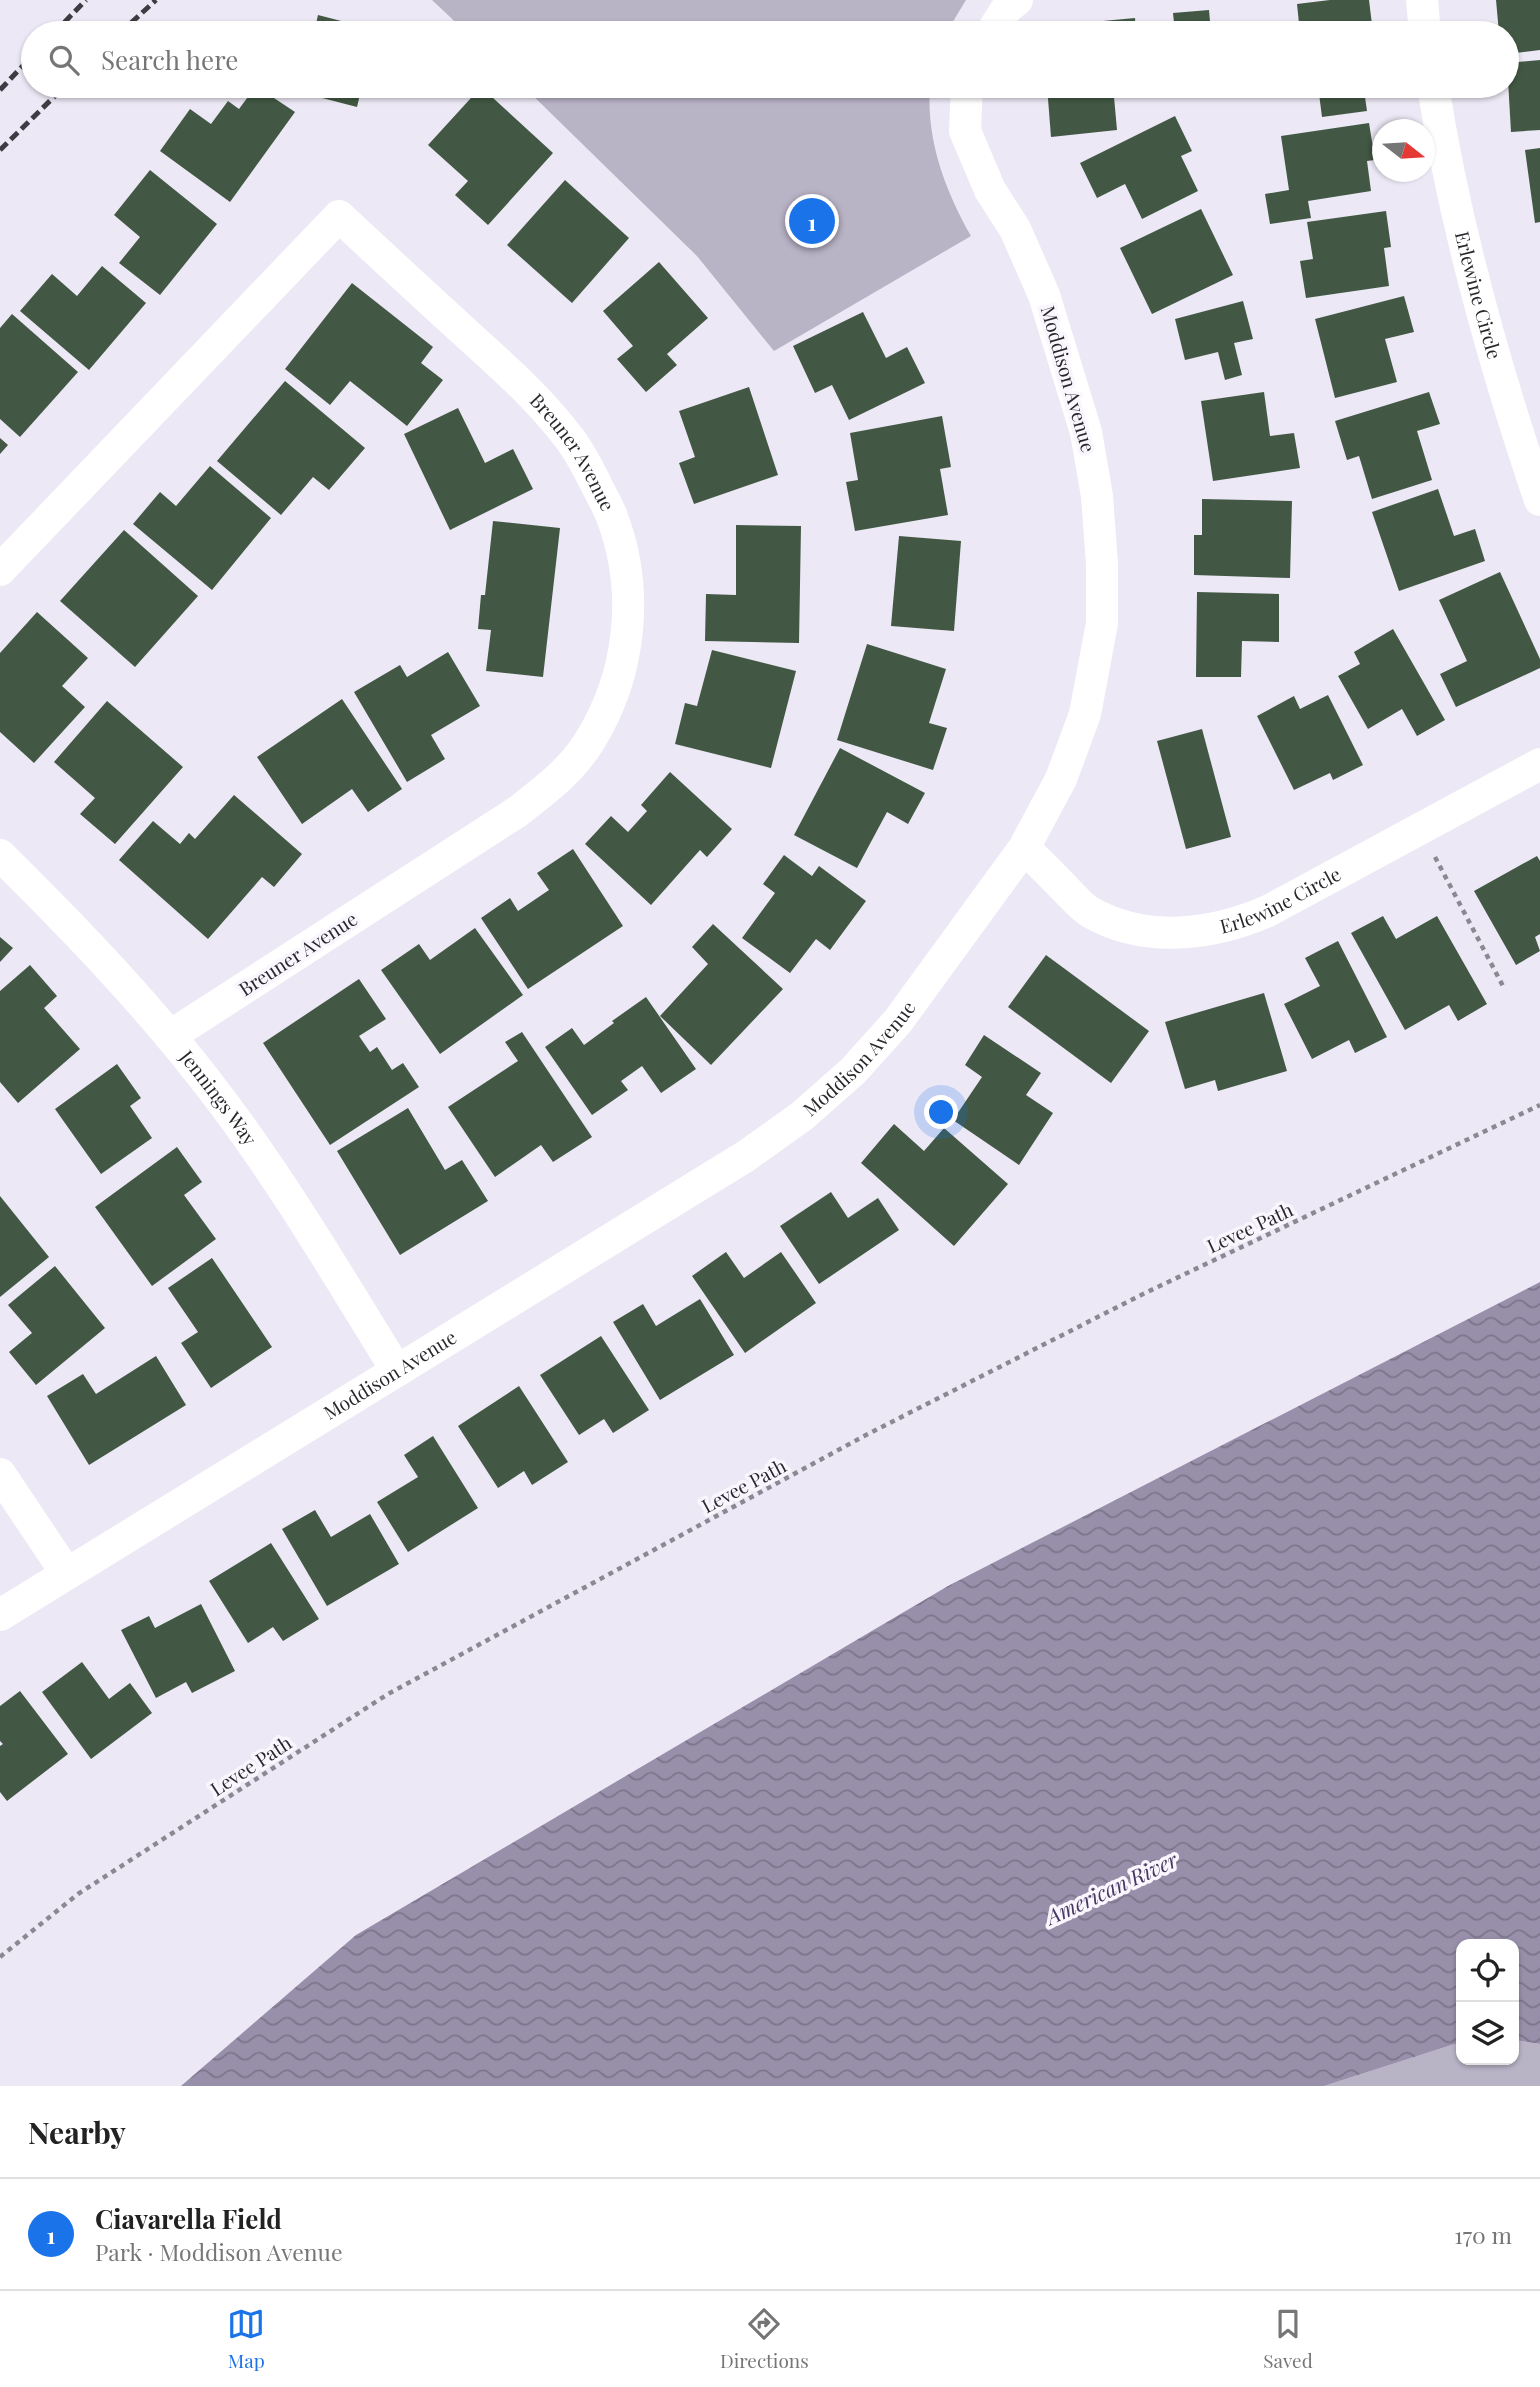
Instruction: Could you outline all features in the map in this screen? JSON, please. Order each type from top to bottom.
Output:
[{"type":"street","points":[[999,21],[1007,8],[1017,0]]},
{"type":"street","points":[[1422,0],[1424,21]]},
{"type":"street","name":"Moddison Avenue","points":[[0,1615],[746,1156],[802,1116],[853,1071],[898,1021],[1024,848],[1061,779],[1085,714],[1102,623],[1099,523],[1086,432],[1044,295],[1015,229],[990,190],[965,131],[966,98]]},
{"type":"street","name":"Erlewine Circle","points":[[1435,98],[1441,140],[1471,274],[1509,408],[1540,500]]},
{"type":"street","name":"Breuner Avenue","points":[[0,570],[339,216],[531,393],[570,439],[586,464],[612,517],[626,570],[629,621],[621,671],[613,696],[575,761],[557,780],[517,812],[170,1036]]},
{"type":"street","name":"Erlewine Circle","points":[[1024,848],[1088,912],[1139,929],[1165,933],[1218,929],[1268,911],[1540,764]]},
{"type":"street","name":"Jennings Way","points":[[0,855],[82,936],[170,1036],[221,1100],[292,1202],[397,1371]]},
{"type":"street","points":[[0,1474],[67,1573]]},
{"type":"path","points":[[1420,829],[1504,988]]},
{"type":"path","name":"Levee Path","points":[[0,1957],[78,1894],[388,1695],[866,1435],[1143,1294],[1540,1105]]},
{"type":"shaded area","points":[[432,0],[966,0],[953,21],[454,21]]},
{"type":"shaded area","points":[[535,98],[930,98],[931,126],[939,164],[953,201],[971,236],[774,351],[697,256]]},
{"type":"shaded area","points":[[1519,2041],[1540,2044],[1540,2086],[1324,2086],[1456,2044],[1456,2065],[1519,2065]]},
{"type":"water","name":"American River","points":[[1540,1282],[1540,2044],[1519,2041],[1519,1939],[1456,1939],[1456,2044],[1324,2086],[181,2086],[356,1935],[948,1586]]},
{"type":"building","points":[[1330,0],[1369,0],[1372,21],[1299,21],[1297,4]]},
{"type":"building","points":[[1496,0],[1540,0],[1540,50],[1519,53],[1519,21],[1498,21]]},
{"type":"building","points":[[1209,10],[1210,21],[1174,21],[1173,13]]},
{"type":"building","points":[[318,15],[341,21],[317,21]]},
{"type":"building","points":[[1135,18],[1135,21],[1103,21]]},
{"type":"building","points":[[1540,60],[1540,130],[1511,132],[1509,98],[1519,98],[1519,62]]},
{"type":"building","points":[[247,98],[274,98],[295,112],[230,202],[160,151],[190,109],[211,124],[228,101],[239,109]]},
{"type":"building","points":[[322,98],[359,98],[357,107]]},
{"type":"building","points":[[471,98],[493,98],[553,153],[488,225],[455,195],[468,181],[428,145]]},
{"type":"building","points":[[1048,98],[1114,98],[1117,130],[1051,137]]},
{"type":"building","points":[[1320,98],[1365,98],[1367,111],[1322,117]]},
{"type":"building","points":[[1175,116],[1192,151],[1181,156],[1198,191],[1142,219],[1125,184],[1097,198],[1080,163]]},
{"type":"building","points":[[1369,123],[1372,160],[1367,161],[1371,191],[1308,201],[1311,218],[1270,224],[1265,194],[1289,190],[1281,136]]},
{"type":"building","points":[[1540,148],[1540,222],[1535,223],[1525,150]]},
{"type":"building","points":[[150,170],[217,224],[160,295],[119,263],[140,237],[114,215]]},
{"type":"building","points":[[565,180],[629,238],[572,303],[507,245]]},
{"type":"building","points":[[1201,209],[1233,275],[1152,314],[1120,248]]},
{"type":"building","points":[[1386,211],[1391,247],[1384,248],[1389,286],[1306,298],[1300,261],[1313,259],[1307,222]]},
{"type":"building","points":[[659,262],[708,318],[667,354],[677,365],[646,392],[617,359],[633,346],[603,311]]},
{"type":"building","points":[[102,266],[146,303],[89,370],[20,311],[52,274],[77,296]]},
{"type":"building","points":[[352,283],[433,347],[421,363],[443,380],[407,426],[350,381],[330,405],[285,369]]},
{"type":"building","points":[[1404,296],[1414,332],[1385,339],[1397,382],[1335,398],[1315,319]]},
{"type":"building","points":[[1243,301],[1253,339],[1234,343],[1242,375],[1225,380],[1218,352],[1185,360],[1175,319]]},
{"type":"building","points":[[863,312],[886,358],[907,347],[925,383],[849,420],[832,385],[815,393],[793,346]]},
{"type":"building","points":[[12,314],[78,372],[20,437],[0,419],[0,328]]},
{"type":"building","points":[[285,381],[365,448],[329,490],[313,477],[281,515],[217,461]]},
{"type":"building","points":[[749,387],[778,475],[694,504],[679,463],[695,457],[679,411]]},
{"type":"building","points":[[1264,392],[1270,436],[1294,433],[1300,468],[1213,481],[1201,401]]},
{"type":"building","points":[[1429,392],[1440,424],[1417,431],[1432,480],[1372,499],[1359,456],[1347,460],[1335,421]]},
{"type":"building","points":[[458,408],[485,463],[513,449],[533,489],[450,530],[404,434]]},
{"type":"building","points":[[942,416],[951,467],[940,469],[948,515],[855,531],[846,482],[858,480],[850,433]]},
{"type":"building","points":[[0,438],[8,445],[0,454]]},
{"type":"building","points":[[210,466],[271,518],[212,590],[133,524],[160,492],[176,506]]},
{"type":"building","points":[[1438,489],[1454,536],[1475,529],[1485,561],[1399,591],[1372,512]]},
{"type":"building","points":[[1202,499],[1292,501],[1290,578],[1194,575],[1194,535],[1202,535]]},
{"type":"building","points":[[493,521],[560,528],[543,677],[486,671],[491,630],[478,629],[481,595],[485,595]]},
{"type":"building","points":[[736,525],[801,526],[799,643],[705,641],[706,594],[736,595]]},
{"type":"building","points":[[124,530],[198,596],[135,667],[60,601]]},
{"type":"building","points":[[899,536],[961,541],[954,631],[891,626]]},
{"type":"building","points":[[1500,572],[1540,659],[1540,668],[1456,707],[1440,674],[1467,661],[1439,600]]},
{"type":"building","points":[[1197,592],[1279,594],[1279,642],[1242,641],[1241,677],[1196,677]]},
{"type":"building","points":[[37,612],[88,658],[62,686],[85,707],[34,763],[0,732],[0,653]]},
{"type":"building","points":[[1393,629],[1445,720],[1417,736],[1402,709],[1368,729],[1338,676],[1360,664],[1354,652]]},
{"type":"building","points":[[867,644],[946,669],[929,723],[947,728],[933,770],[837,740]]},
{"type":"building","points":[[712,650],[796,671],[771,768],[675,744],[685,703],[697,706]]},
{"type":"building","points":[[448,652],[480,706],[431,735],[445,759],[407,782],[354,692],[400,665],[407,677]]},
{"type":"building","points":[[1328,695],[1363,765],[1333,780],[1330,773],[1294,790],[1257,716],[1294,696],[1300,709]]},
{"type":"building","points":[[342,699],[402,789],[368,812],[352,789],[302,824],[257,757]]},
{"type":"building","points":[[107,701],[183,767],[115,844],[80,814],[95,798],[54,762]]},
{"type":"building","points":[[1202,729],[1231,837],[1186,849],[1157,741]]},
{"type":"building","points":[[840,748],[925,793],[908,824],[887,812],[857,868],[794,835]]},
{"type":"building","points":[[670,772],[732,829],[707,857],[700,850],[651,905],[585,844],[611,816],[628,832],[647,811],[641,805]]},
{"type":"building","points":[[234,795],[302,854],[274,887],[262,877],[208,939],[119,860],[153,821],[180,844],[189,833],[195,839]]},
{"type":"building","points":[[573,849],[623,926],[528,989],[481,918],[510,898],[518,911],[549,890],[537,873]]},
{"type":"building","points":[[784,855],[812,876],[819,866],[866,901],[830,950],[816,939],[790,973],[742,938],[775,893],[763,884]]},
{"type":"building","points":[[1537,856],[1540,861],[1540,934],[1535,937],[1540,951],[1516,965],[1474,891]]},
{"type":"building","points":[[1383,916],[1396,939],[1437,916],[1487,1004],[1458,1021],[1449,1005],[1405,1030],[1351,933]]},
{"type":"building","points":[[713,924],[783,989],[711,1065],[660,1016],[708,964],[692,947]]},
{"type":"building","points":[[475,928],[523,995],[440,1054],[381,970],[419,944],[430,960]]},
{"type":"building","points":[[0,937],[13,948],[0,962]]},
{"type":"building","points":[[1338,941],[1387,1037],[1355,1053],[1349,1040],[1312,1059],[1284,1004],[1320,986],[1305,958]]},
{"type":"building","points":[[1046,955],[1149,1031],[1111,1083],[1008,1007]]},
{"type":"building","points":[[30,965],[57,996],[44,1008],[80,1049],[18,1103],[0,1082],[0,991]]},
{"type":"building","points":[[359,979],[386,1019],[359,1036],[370,1052],[377,1047],[392,1070],[403,1063],[419,1087],[330,1145],[263,1043]]},
{"type":"building","points":[[1264,993],[1287,1071],[1218,1091],[1215,1080],[1185,1089],[1165,1022]]},
{"type":"building","points":[[646,997],[696,1069],[661,1093],[642,1066],[621,1081],[628,1090],[592,1115],[545,1047],[572,1028],[584,1045]]},
{"type":"building","points":[[522,1032],[592,1137],[553,1162],[541,1145],[495,1177],[448,1107],[518,1061],[505,1042]]},
{"type":"building","points":[[984,1035],[1041,1073],[1026,1095],[1053,1113],[1019,1165],[953,1120],[982,1077],[965,1065]]},
{"type":"building","points":[[117,1064],[141,1098],[130,1106],[152,1138],[101,1174],[55,1109]]},
{"type":"building","points":[[408,1108],[445,1170],[462,1160],[488,1201],[400,1255],[337,1151]]},
{"type":"building","points":[[894,1124],[924,1151],[944,1128],[1008,1184],[954,1246],[861,1163]]},
{"type":"building","points":[[177,1147],[202,1182],[184,1195],[216,1239],[152,1286],[95,1207]]},
{"type":"building","points":[[831,1192],[848,1218],[878,1198],[899,1230],[819,1284],[780,1226]]},
{"type":"building","points":[[0,1196],[49,1257],[0,1297]]},
{"type":"building","points":[[726,1252],[744,1278],[781,1252],[816,1303],[745,1353],[692,1276]]},
{"type":"building","points":[[212,1258],[272,1347],[211,1388],[181,1343],[198,1332],[168,1288]]},
{"type":"building","points":[[55,1266],[105,1328],[36,1385],[9,1352],[32,1333],[8,1305]]},
{"type":"building","points":[[700,1299],[734,1355],[660,1400],[613,1322],[643,1304],[656,1326]]},
{"type":"building","points":[[601,1336],[649,1410],[613,1433],[604,1419],[579,1435],[540,1375]]},
{"type":"building","points":[[156,1356],[186,1405],[89,1465],[47,1396],[83,1374],[96,1394]]},
{"type":"building","points":[[519,1386],[568,1462],[532,1485],[524,1471],[498,1488],[458,1426]]},
{"type":"building","points":[[433,1436],[478,1508],[408,1552],[377,1502],[418,1477],[404,1455]]},
{"type":"building","points":[[315,1510],[331,1537],[370,1514],[399,1564],[327,1606],[282,1529]]},
{"type":"building","points":[[271,1543],[319,1619],[283,1641],[273,1627],[248,1643],[209,1581]]},
{"type":"building","points":[[201,1604],[235,1671],[192,1693],[186,1682],[156,1698],[121,1630],[149,1616],[155,1628]]},
{"type":"building","points":[[82,1662],[109,1699],[130,1683],[152,1713],[91,1759],[42,1692]]},
{"type":"building","points":[[20,1691],[68,1754],[7,1801],[0,1792],[0,1746],[3,1744],[0,1741],[0,1706]]},
{"type":"railway","points":[[66,21],[86,0]]},
{"type":"railway","points":[[133,21],[156,0]]},
{"type":"railway","points":[[0,90],[21,68]]},
{"type":"railway","points":[[0,150],[53,98]]},
{"type":"place","name":"Ciavarella Field","points":[[812,221]]}]
